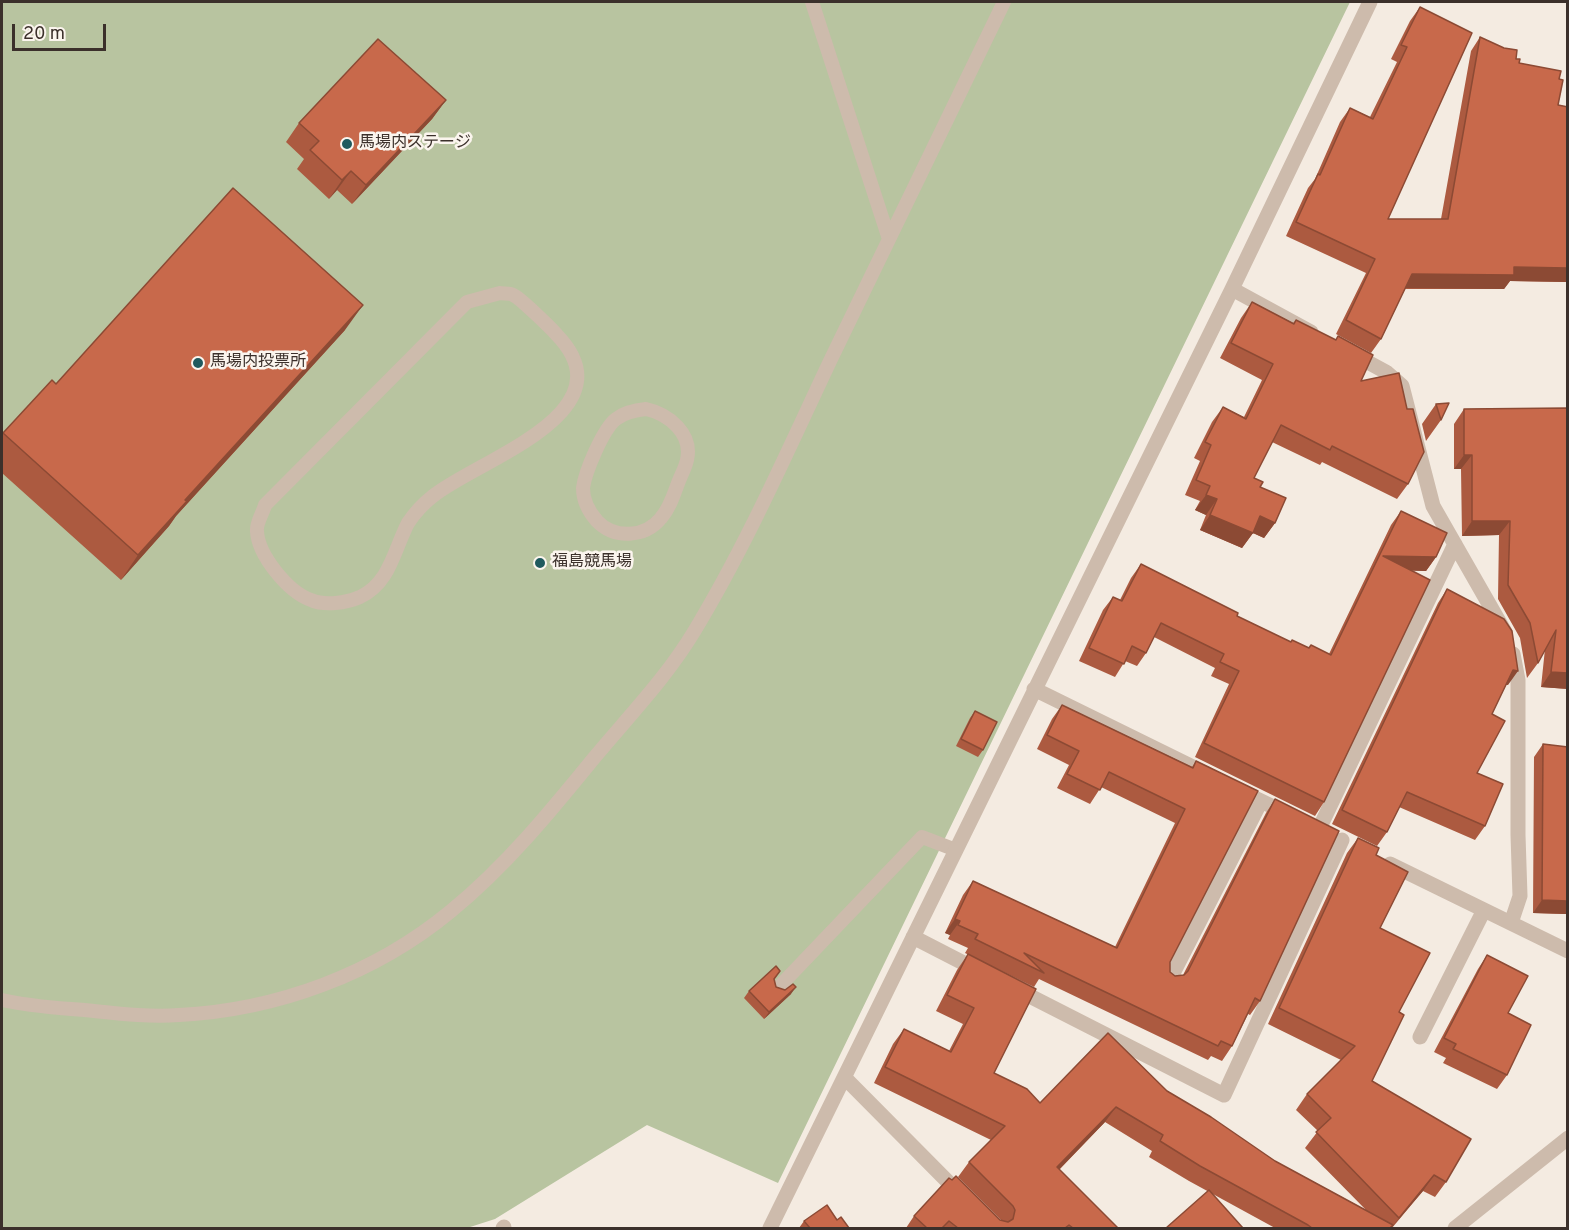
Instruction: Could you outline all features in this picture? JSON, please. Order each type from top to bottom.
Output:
[{"type":"street","points":[[770,1228],[1232,289],[1370,2]]},
{"type":"street","points":[[1232,289],[1386,372],[1402,386],[1433,506],[1510,642],[1518,680],[1520,896],[1510,923]]},
{"type":"street","points":[[1310,825],[1455,544]]},
{"type":"street","points":[[913,937],[1224,1095],[1347,843],[1035,689]]},
{"type":"street","points":[[1170,981],[1262,801]]},
{"type":"street","points":[[1372,855],[1568,951]]},
{"type":"street","points":[[1420,1037],[1484,910]]},
{"type":"street","points":[[845,1078],[970,1203]]},
{"type":"street","points":[[1455,1228],[1568,1138]]},
{"type":"lane","points":[[812,2],[889,239]]},
{"type":"lane","points":[[2,1000],[44,1007],[136,1015],[221,1012],[262,1004],[312,989],[370,964],[416,938],[450,913],[481,885],[546,818],[659,684],[695,631],[743,542],[1004,2]]},
{"type":"lane","points":[[500,294],[513,295],[558,335],[571,353],[577,373],[576,388],[569,403],[552,422],[433,496],[410,521],[393,560],[372,591],[344,603],[311,600],[295,590],[279,575],[261,550],[256,528],[265,505],[459,310],[467,302],[482,297],[500,294]]},
{"type":"lane","points":[[646,409],[657,411],[676,424],[683,435],[687,446],[687,459],[669,507],[652,527],[626,534],[612,531],[601,525],[591,515],[585,502],[583,489],[586,476],[607,428],[624,414],[646,409]]},
{"type":"lane","points":[[778,988],[922,837],[956,850]]},
{"type":"green space","name":"福島競馬場","points":[[2,2],[1350,2],[778,1183],[647,1125],[495,1219],[467,1228],[2,1228]]},
{"type":"building","points":[[1420,7],[1472,33],[1388,219],[1448,219],[1480,37],[1504,48],[1517,50],[1516,59],[1520,59],[1519,63],[1561,71],[1559,79],[1563,80],[1558,105],[1568,107],[1568,268],[1514,267],[1514,275],[1412,274],[1381,339],[1346,320],[1375,259],[1296,222],[1350,108],[1373,119],[1407,47],[1401,45]]},
{"type":"building","points":[[378,39],[446,100],[366,185],[351,171],[342,180],[310,150],[319,141],[299,123]]},
{"type":"building","name":"馬場内投票所","points":[[233,188],[363,305],[185,500],[187,501],[138,555],[3,433],[52,380],[56,384]]},
{"type":"building","points":[[1252,302],[1294,324],[1296,320],[1336,340],[1338,336],[1373,355],[1361,381],[1399,373],[1407,409],[1413,409],[1424,452],[1408,484],[1332,446],[1330,450],[1281,425],[1254,478],[1263,482],[1260,487],[1286,498],[1275,523],[1260,516],[1253,533],[1210,515],[1217,499],[1206,495],[1210,486],[1196,480],[1211,445],[1205,442],[1223,407],[1246,419],[1273,364],[1231,343]]},
{"type":"building","points":[[1449,403],[1441,420],[1436,404]]},
{"type":"building","points":[[1568,408],[1568,673],[1551,672],[1556,630],[1538,663],[1530,623],[1508,585],[1510,521],[1472,521],[1472,455],[1464,455],[1464,409]]},
{"type":"building","points":[[1401,511],[1447,533],[1436,557],[1383,556],[1430,580],[1324,802],[1204,743],[1239,671],[1220,662],[1224,654],[1161,623],[1146,653],[1132,646],[1124,664],[1089,648],[1113,597],[1122,601],[1141,564],[1238,613],[1237,616],[1291,642],[1292,640],[1309,648],[1311,645],[1331,655]]},
{"type":"building","points":[[1447,589],[1504,619],[1512,631],[1518,671],[1513,670],[1492,714],[1505,721],[1477,773],[1503,784],[1485,826],[1407,792],[1387,832],[1342,810]]},
{"type":"building","points":[[1062,705],[1193,768],[1196,761],[1258,791],[1170,962],[1170,972],[1175,976],[1184,975],[1188,971],[1275,799],[1339,831],[1260,1001],[1255,998],[1232,1046],[1221,1041],[1218,1046],[1024,953],[1044,973],[975,939],[978,934],[958,925],[960,921],[955,919],[973,881],[1117,948],[1185,809],[1109,772],[1100,790],[1067,774],[1079,751],[1047,735]]},
{"type":"building","points":[[975,711],[997,722],[983,750],[961,739]]},
{"type":"building","points":[[1543,744],[1568,747],[1568,901],[1542,900]]},
{"type":"building","points":[[1358,838],[1379,848],[1376,855],[1408,872],[1380,928],[1430,953],[1399,1012],[1404,1015],[1372,1081],[1471,1139],[1446,1182],[1434,1175],[1399,1218],[1316,1132],[1331,1118],[1307,1094],[1355,1046],[1279,1008]]},
{"type":"building","points":[[968,954],[1036,989],[994,1073],[1027,1089],[1040,1103],[1108,1033],[1167,1091],[1211,1117],[1275,1161],[1393,1225],[1390,1228],[1312,1228],[1200,1166],[1160,1141],[1163,1135],[1116,1107],[1057,1167],[1118,1228],[1073,1228],[1069,1225],[1065,1228],[958,1228],[949,1221],[942,1228],[927,1228],[914,1216],[949,1178],[952,1180],[956,1176],[1000,1220],[1008,1222],[1013,1219],[1015,1210],[969,1162],[1005,1126],[885,1067],[904,1029],[951,1052],[974,1008],[947,995]]},
{"type":"building","points":[[1487,955],[1528,976],[1508,1013],[1531,1025],[1507,1075],[1453,1049],[1456,1044],[1444,1038]]},
{"type":"building","points":[[776,966],[780,971],[774,979],[776,987],[785,990],[793,984],[796,987],[769,1012],[749,991]]},
{"type":"building","points":[[1209,1190],[1243,1228],[1166,1228]]},
{"type":"building","points":[[827,1205],[837,1220],[841,1217],[849,1228],[810,1228],[804,1221]]},
{"type":"place","name":"馬場内ステージ","points":[[347,144]]},
{"type":"place","name":"馬場内投票所","points":[[198,363]]},
{"type":"place","name":"福島競馬場","points":[[540,563]]}]
